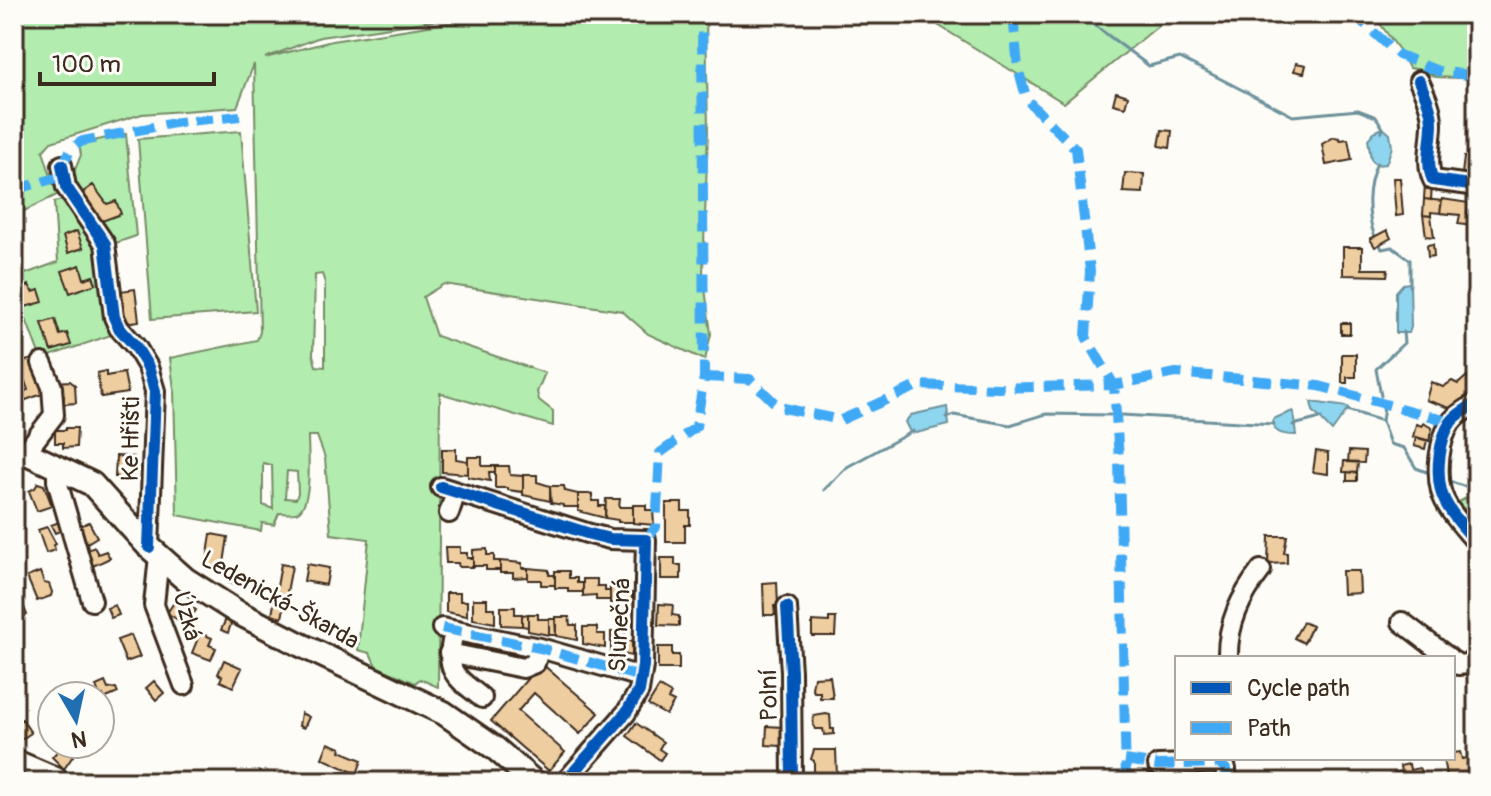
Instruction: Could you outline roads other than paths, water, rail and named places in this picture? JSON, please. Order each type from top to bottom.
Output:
[{"type":"main road","name":"Ledenická-Škarda","points":[[19,452],[92,484],[154,552],[185,579],[237,612],[444,713],[496,749],[534,782]]},
{"type":"street","points":[[1419,81],[1433,121],[1428,170],[1433,180],[1477,186]]},
{"type":"street","name":"Ke Hřišti","points":[[62,165],[66,187],[105,244],[114,317],[148,367],[155,391],[154,552]]},
{"type":"street","points":[[19,452],[54,415],[52,387],[42,363]]},
{"type":"street","points":[[1477,403],[1451,422],[1442,443],[1440,477],[1441,491],[1450,509],[1477,543]]},
{"type":"street","points":[[57,467],[57,481],[92,601]]},
{"type":"street","name":"Slunečná","points":[[449,513],[448,489],[610,539],[653,540],[639,691],[626,713],[565,782]]},
{"type":"street","name":"Úzká","points":[[154,552],[154,605],[184,685]]},
{"type":"street","points":[[1228,656],[1234,616],[1247,588],[1261,570]]},
{"type":"street","name":"Polní","points":[[787,607],[792,782]]},
{"type":"street","points":[[1402,622],[1446,656]]},
{"type":"street","name":"Slunečná","points":[[449,653],[448,629],[540,648],[641,677]]},
{"type":"street","points":[[482,698],[452,672],[449,653],[523,668],[535,663],[540,648]]},
{"type":"street","points":[[1455,663],[1477,663]]},
{"type":"street","points":[[14,759],[61,782]]},
{"type":"street","points":[[1158,765],[1219,763],[1227,770]]},
{"type":"water","points":[[1383,128],[1390,134],[1392,147],[1386,164],[1376,165],[1371,159],[1368,139]]},
{"type":"water","points":[[1410,283],[1411,327],[1409,333],[1396,333],[1396,292],[1403,284]]},
{"type":"water","points":[[1311,402],[1348,409],[1332,431],[1313,411]]},
{"type":"water","points":[[947,407],[949,425],[910,432],[905,422],[911,415]]},
{"type":"water","points":[[1293,411],[1296,435],[1277,431],[1273,419]]},
{"type":"waterway","points":[[46,14],[86,21],[126,23],[207,14]]},
{"type":"waterway","points":[[1043,14],[1054,18],[1081,15],[1149,66],[1180,58],[1293,116],[1358,110],[1376,117],[1383,128],[1382,132]]},
{"type":"waterway","points":[[1375,237],[1369,200],[1377,163]]},
{"type":"waterway","points":[[1379,243],[1382,249],[1392,247],[1410,260],[1410,285]]},
{"type":"waterway","points":[[1381,396],[1376,369],[1404,343],[1403,332]]},
{"type":"waterway","points":[[1384,407],[1382,421],[1390,444],[1404,448],[1416,468],[1432,474]]},
{"type":"waterway","points":[[1347,410],[1382,421]]},
{"type":"waterway","points":[[947,418],[954,415],[1010,425],[1046,414],[1110,415]]},
{"type":"waterway","points":[[1122,415],[1274,424]]},
{"type":"waterway","points":[[1293,425],[1321,418]]},
{"type":"waterway","points":[[824,490],[847,467],[913,431]]},
{"type":"waterway","points":[[1446,480],[1463,486],[1477,486]]}]
